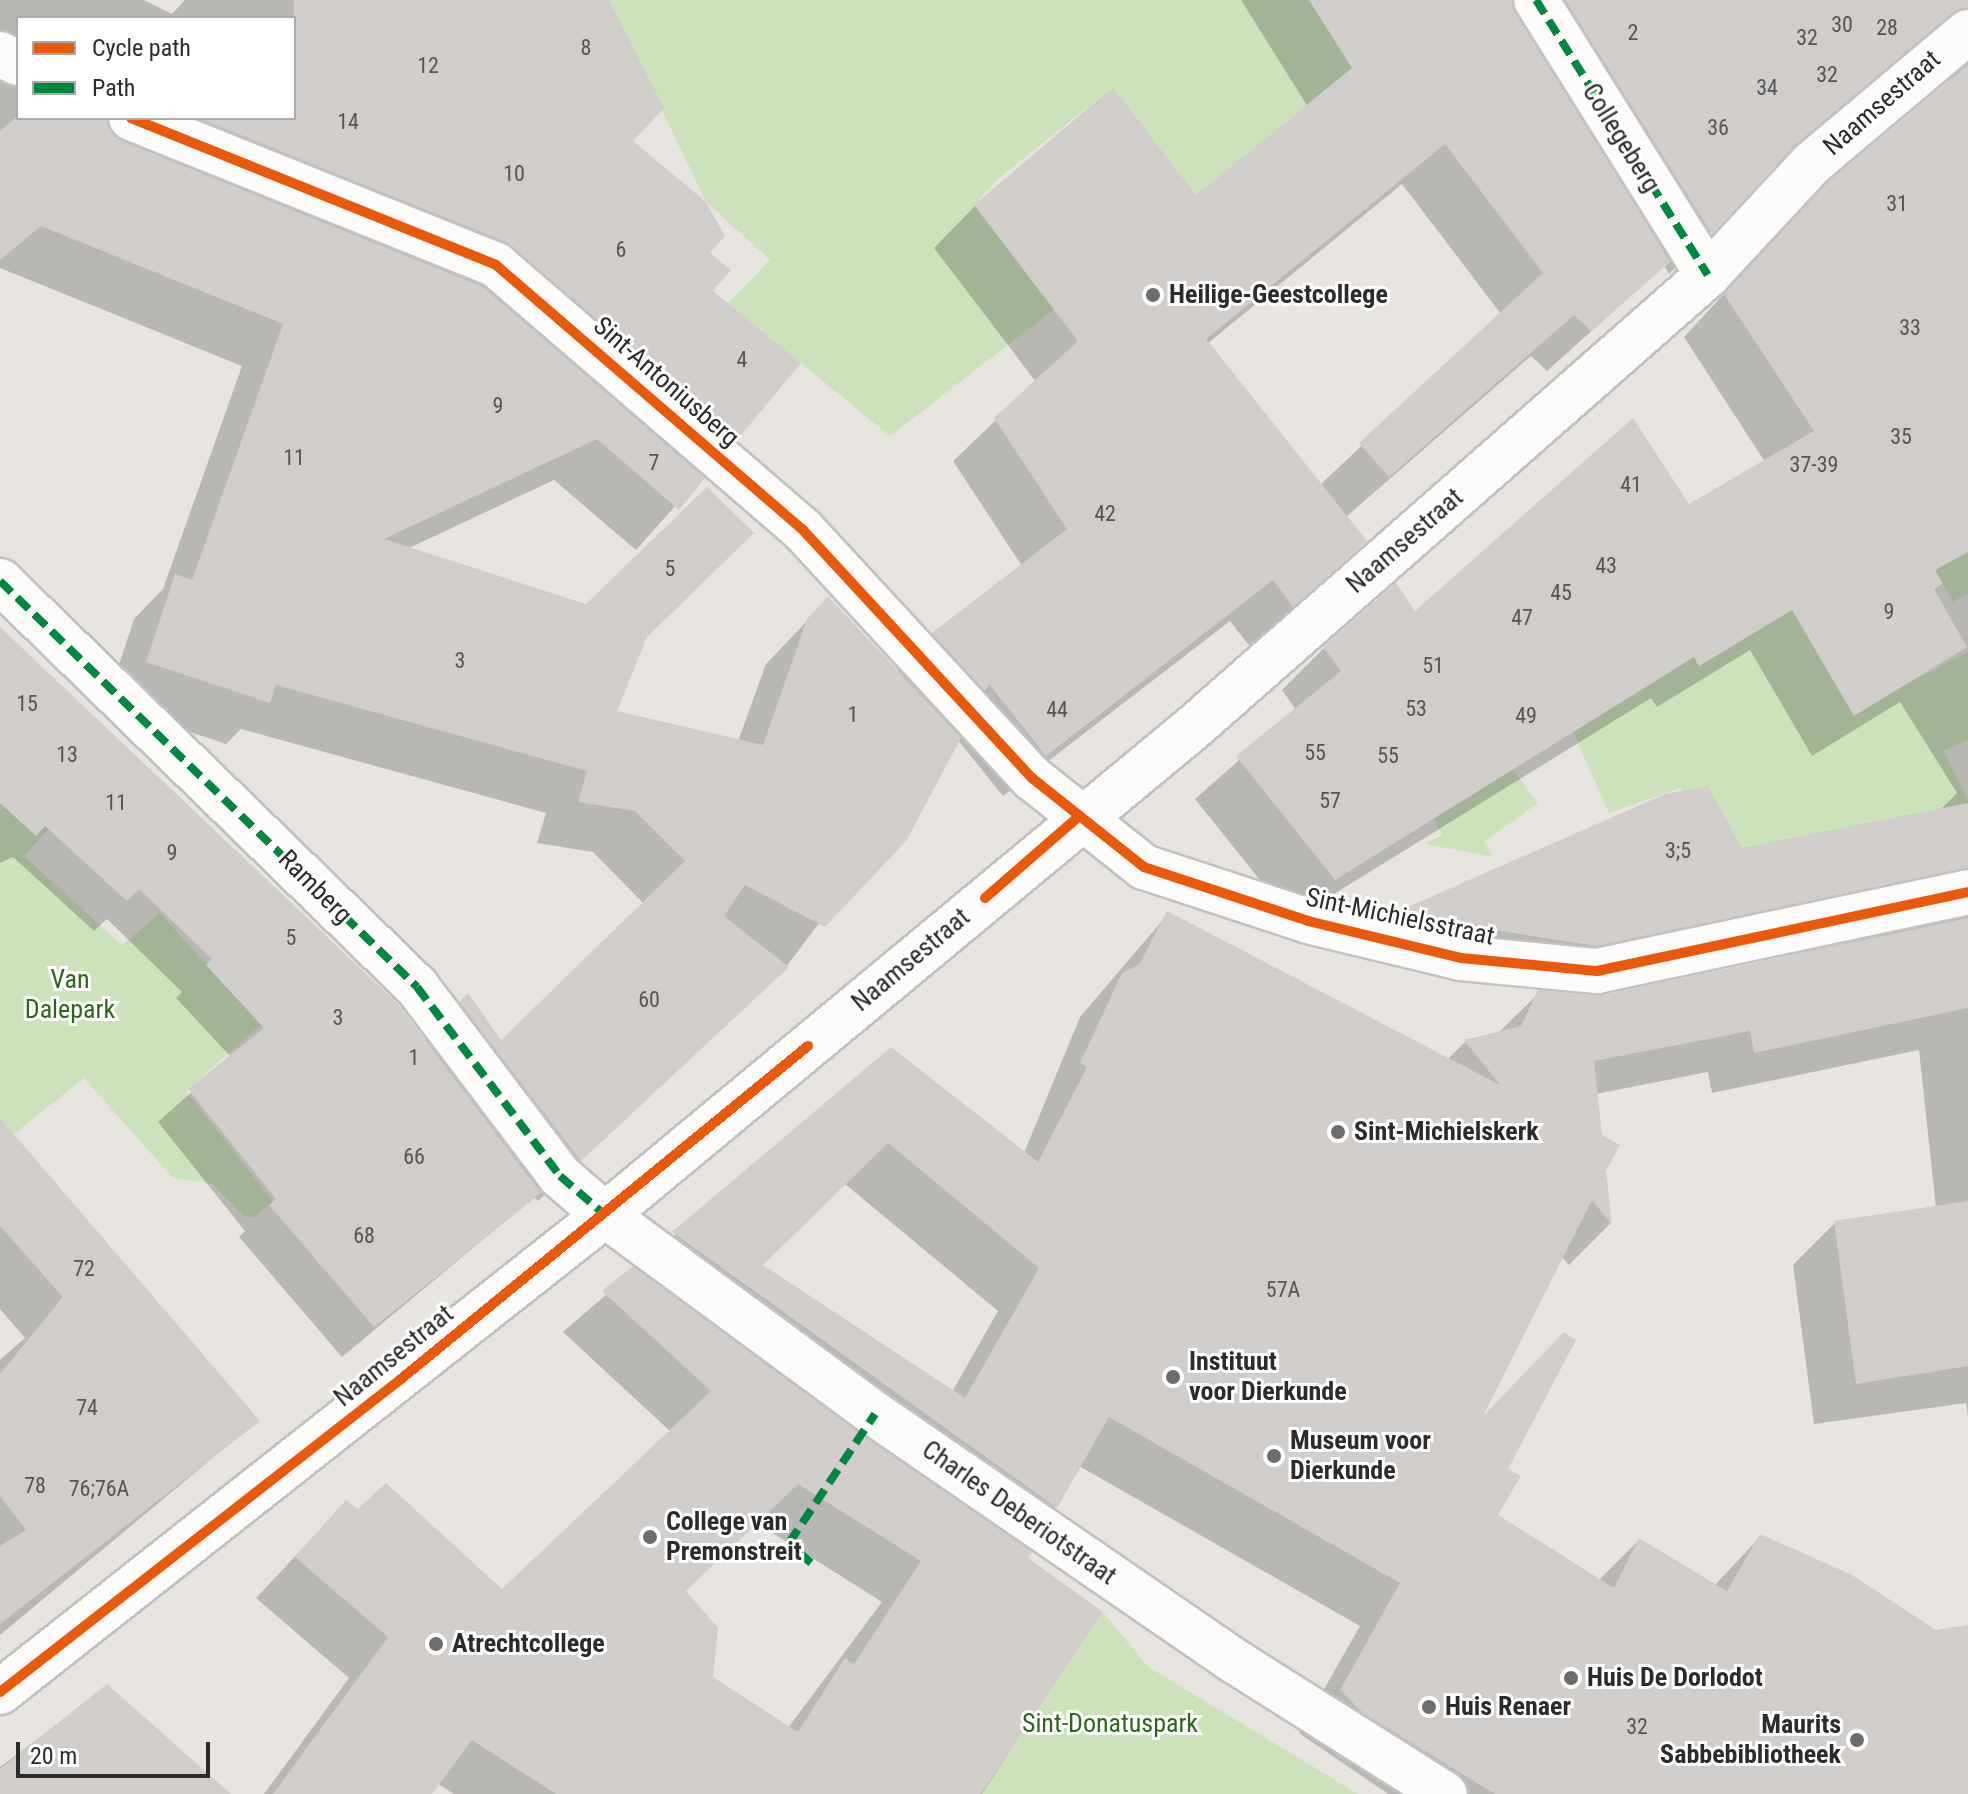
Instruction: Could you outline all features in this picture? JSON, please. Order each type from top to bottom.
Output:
[{"type":"street","name":"Collegeberg","points":[[1536,0],[1708,275]]},
{"type":"street","name":"Naamsestraat","points":[[0,1692],[605,1215],[1076,819],[1195,726],[1708,275],[1811,164],[1968,32]]},
{"type":"street","name":"Sint-Antoniusberg","points":[[136,120],[496,265],[855,579],[1076,819]]},
{"type":"street","name":"Ramberg","points":[[0,581],[417,987],[560,1176],[605,1215]]},
{"type":"street","name":"Sint-Michielsstraat","points":[[1076,819],[1144,867],[1308,921],[1461,958],[1597,971],[1968,892]]},
{"type":"street","name":"Charles Deberiotstraat","points":[[605,1215],[901,1432],[1236,1662],[1445,1794]]},
{"type":"green space","points":[[609,0],[1309,0],[1352,68],[1196,195],[1113,87],[999,178],[974,205],[1056,308],[890,436],[728,303],[770,260],[706,202]]},
{"type":"green space","points":[[1968,552],[1968,593],[1953,602],[1935,570]]},
{"type":"green space","points":[[1810,577],[1852,712],[1968,652],[1968,740],[1943,751],[1968,799],[1968,856],[1768,895],[1708,786],[1684,794],[1680,788],[1609,813],[1573,732],[1653,683],[1686,643],[1699,666],[1738,643]]},
{"type":"green space","points":[[1502,754],[1538,803],[1484,842],[1493,857],[1425,844],[1442,835],[1420,790]]},
{"type":"green space","name":"Van Dalepark","points":[[0,758],[64,812],[24,856],[122,945],[160,913],[236,998],[295,995],[186,1091],[273,1201],[254,1217],[243,1216],[213,1184],[173,1178],[84,1078],[14,1134],[0,1118]]},
{"type":"green space","name":"Sint-Donatuspark","points":[[1103,1612],[1147,1666],[1358,1794],[981,1794]]},
{"type":"building","points":[[294,0],[609,0],[664,108],[633,141],[706,202],[725,236],[710,253],[731,270],[713,291],[801,363],[737,440],[506,242],[203,120],[296,120]]},
{"type":"building","name":"Heilige-Geestcollege","points":[[1309,0],[1511,0],[1670,262],[1591,331],[1574,315],[1389,477],[1359,443],[1543,273],[1445,144],[1206,339],[1367,541],[1293,607],[1273,580],[1046,756],[989,684],[985,691],[932,633],[1067,529],[994,418],[1078,341],[974,205],[1113,87],[1196,195],[1352,68]]},
{"type":"building","points":[[1565,0],[1968,0],[1968,8],[1952,13],[1795,145],[1712,234]]},
{"type":"building","points":[[1968,65],[1968,552],[1935,570],[1943,584],[1934,589],[1967,647],[1854,716],[1792,610],[1699,666],[1694,657],[1335,880],[1236,756],[1341,671],[1323,647],[1396,583],[1415,611],[1633,418],[1689,504],[1814,431],[1724,294],[1828,182]]},
{"type":"building","points":[[16,118],[108,120],[122,141],[483,287],[705,478],[679,510],[597,439],[384,539],[586,604],[707,487],[754,533],[647,637],[617,711],[763,745],[807,619],[828,596],[961,738],[906,841],[825,927],[745,885],[724,916],[789,967],[581,1161],[459,1002],[468,993],[501,1040],[685,861],[635,811],[578,802],[587,771],[276,685],[270,703],[146,662],[175,574],[192,580],[283,324],[41,226],[0,260],[0,131]]},
{"type":"building","points":[[0,627],[398,1004],[541,1193],[374,1327],[269,1205],[276,1199],[188,1089],[264,1028],[206,965],[212,959],[139,889],[127,901],[45,826],[36,836],[0,803]]},
{"type":"building","points":[[1708,786],[1742,848],[1968,803],[1968,868],[1596,946],[1392,914],[1665,794]]},
{"type":"building","points":[[1167,911],[1500,1085],[1464,1040],[1521,1026],[1538,990],[1602,995],[1968,918],[1968,1008],[1754,1053],[1750,1031],[1594,1061],[1602,1135],[1620,1145],[1606,1171],[1612,1225],[1592,1200],[1483,1416],[1564,1332],[1576,1340],[1508,1469],[1521,1476],[1498,1515],[1614,1588],[1639,1538],[1727,1591],[1760,1534],[1852,1575],[1936,1630],[1968,1625],[1968,1794],[1495,1794],[1363,1713],[1340,1690],[1400,1583],[1109,1417],[1057,1508],[672,1232],[891,1047],[1038,1162],[1087,1067],[1080,1063],[1122,973],[1139,965]],"holes":[[[888,1143],[1039,1268],[965,1398],[763,1265]]]},
{"type":"building","points":[[0,1118],[260,1421],[0,1624],[0,1546],[26,1530],[0,1496],[0,1374],[63,1297],[0,1226]]},
{"type":"building","points":[[1968,1201],[1968,1366],[1856,1384],[1834,1221]]},
{"type":"building","name":"College van Premonstreit","points":[[633,1266],[1032,1552],[1028,1558],[1103,1612],[981,1794],[556,1794],[472,1740],[432,1794],[273,1794],[388,1637],[295,1557],[346,1500],[358,1509],[386,1483],[502,1589],[711,1391],[602,1291]],"holes":[[[798,1484],[921,1561],[854,1664],[845,1658],[798,1732],[713,1677],[718,1628],[686,1591]]]},
{"type":"building","points":[[107,1684],[231,1794],[0,1794],[0,1769]]},
{"type":"marked path","points":[[1536,0],[1708,275]]},
{"type":"marked path","points":[[0,581],[417,987],[560,1176],[605,1215]]},
{"type":"marked path","points":[[811,1563],[789,1543],[875,1414]]},
{"type":"cycle path","points":[[136,120],[496,265],[803,530],[1032,778],[1144,867],[1308,921],[1461,958],[1597,971],[1968,892]]},
{"type":"cycle path","points":[[985,898],[1076,819]]},
{"type":"cycle path","points":[[0,1692],[401,1379],[808,1046]]},
{"type":"place","name":"Heilige-Geestcollege","points":[[1153,295]]},
{"type":"place","name":"Sint-Michielskerk","points":[[1338,1132]]},
{"type":"place","name":"Instituut voor Dierkunde","points":[[1173,1377]]},
{"type":"place","name":"Museum voor Dierkunde","points":[[1274,1456]]},
{"type":"place","name":"College van Premonstreit","points":[[650,1537]]},
{"type":"place","name":"Atrechtcollege","points":[[436,1644]]},
{"type":"place","name":"Huis De Dorlodot","points":[[1571,1678]]},
{"type":"place","name":"Huis Renaer","points":[[1429,1707]]},
{"type":"place","name":"Maurits Sabbebibliotheek","points":[[1857,1740]]}]
